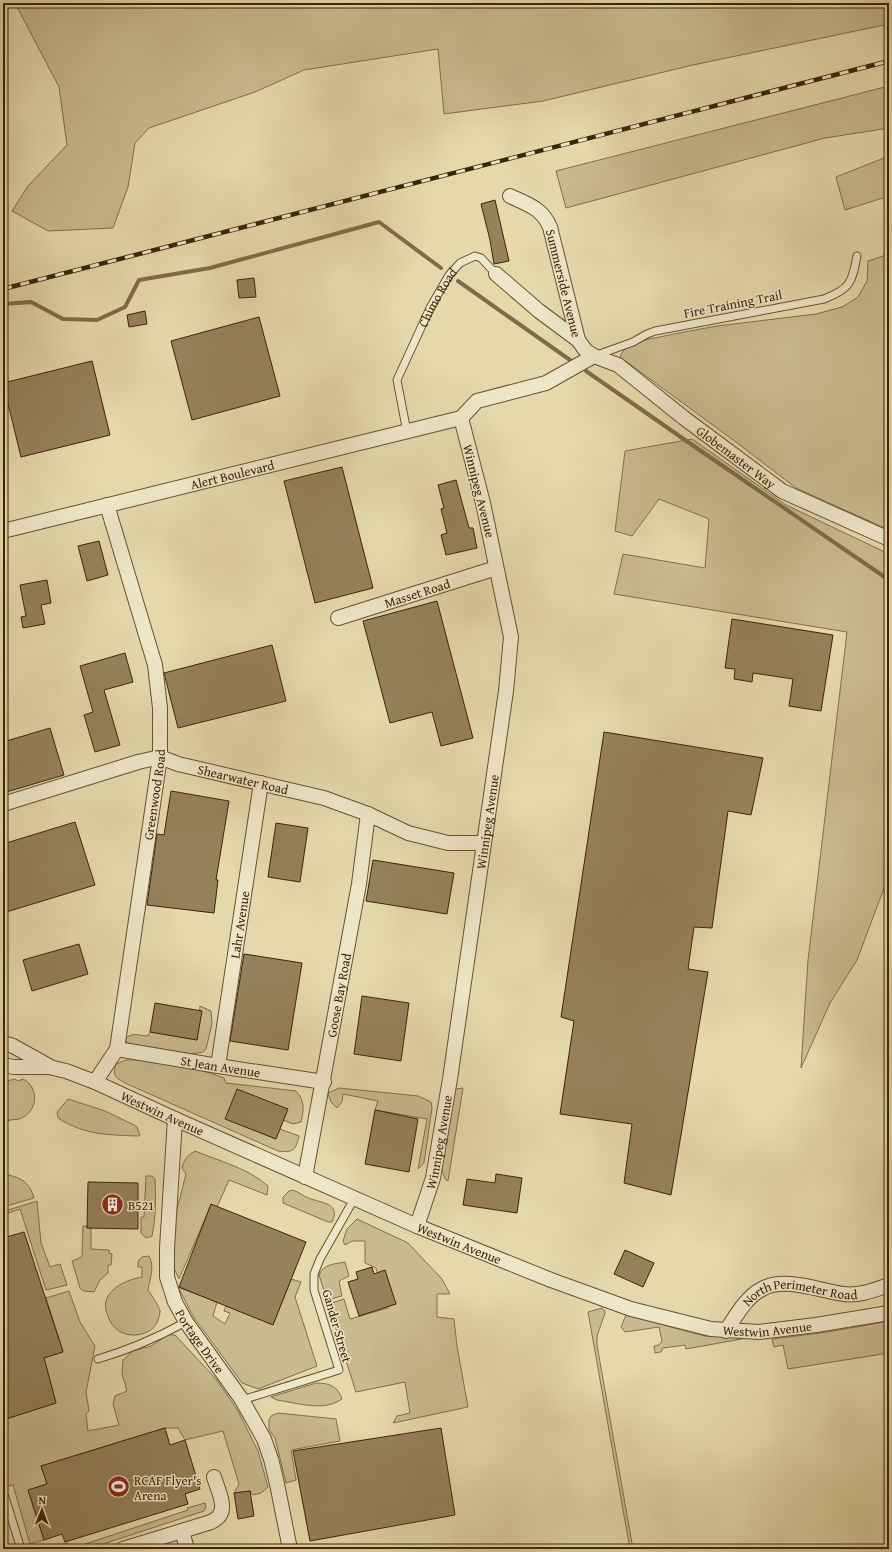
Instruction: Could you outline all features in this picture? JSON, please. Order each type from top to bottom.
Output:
[{"type":"street","name":"Summerside Avenue","points":[[510,196],[528,204],[545,216],[552,235],[578,340],[586,351],[594,356]]},
{"type":"street","name":"Chimo Road","points":[[496,274],[539,311],[578,340]]},
{"type":"street","points":[[461,418],[477,401],[546,383],[594,356]]},
{"type":"street","name":"Globemaster Way","points":[[594,356],[618,365],[684,418],[782,491],[889,539]]},
{"type":"street","name":"Alert Boulevard","points":[[3,532],[461,418]]},
{"type":"street","name":"Winnipeg Avenue","points":[[417,1226],[432,1178],[449,1086],[506,691],[511,637],[484,503],[461,418]]},
{"type":"street","name":"Greenwood Road","points":[[95,1082],[117,1049],[160,757],[160,708],[155,665],[107,505]]},
{"type":"street","name":"Masset Road","points":[[338,618],[496,568]]},
{"type":"street","points":[[3,804],[138,762],[160,757]]},
{"type":"street","name":"Shearwater Road","points":[[160,757],[178,764],[324,798],[368,814],[408,833],[448,843],[483,843]]},
{"type":"street","name":"Lahr Avenue","points":[[218,1066],[261,783]]},
{"type":"street","name":"Goose Bay Road","points":[[305,1177],[324,1082],[359,884],[368,814]]},
{"type":"street","name":"Westwin Avenue","points":[[3,1042],[13,1046],[49,1067]]},
{"type":"street","name":"St Jean Avenue","points":[[117,1049],[324,1082]]},
{"type":"street","name":"Westwin Avenue","points":[[3,1065],[14,1067],[49,1067],[66,1071],[95,1082],[417,1226],[551,1280],[631,1309],[711,1329],[759,1332],[889,1314]]},
{"type":"street","name":"Portage Drive","points":[[175,1119],[167,1248],[167,1277],[176,1302],[186,1322],[242,1400],[264,1439],[271,1459],[290,1549]]},
{"type":"street","name":"North Perimeter Road","points":[[726,1330],[750,1298],[763,1288],[778,1284],[797,1285],[845,1294],[855,1294],[867,1293],[889,1285]]},
{"type":"street","points":[[124,1549],[218,1519],[222,1513],[223,1507],[214,1477]]},
{"type":"street","points":[[182,1531],[187,1549]]},
{"type":"lane","name":"Chimo Road","points":[[407,432],[397,380],[430,308],[449,275],[460,264],[470,258],[475,256],[481,258],[496,274]]},
{"type":"lane","name":"Fire Training Trail","points":[[594,356],[633,342],[655,331],[824,299],[838,293],[846,287],[853,275],[857,256]]},
{"type":"lane","name":"Gander Street","points":[[242,1400],[339,1370],[314,1290],[314,1274],[320,1259],[354,1199]]},
{"type":"lane","points":[[98,1359],[123,1351],[186,1322]]},
{"type":"lane","points":[[6,1497],[21,1549]]},
{"type":"shaded area","points":[[15,3],[889,3],[889,24],[693,65],[543,101],[444,114],[438,49],[304,70],[255,92],[149,128],[135,143],[128,187],[113,228],[48,231],[12,211],[28,186],[67,145],[59,87]]},
{"type":"shaded area","points":[[889,86],[889,128],[825,138],[566,208],[556,171]]},
{"type":"shaded area","points":[[889,156],[889,196],[845,210],[836,177]]},
{"type":"shaded area","points":[[889,254],[889,530],[796,488],[620,357],[624,349],[645,340],[717,326],[816,314],[842,307],[858,297],[867,281],[868,261]]},
{"type":"shaded area","points":[[692,439],[786,505],[889,554],[889,875],[857,960],[830,1003],[801,1068],[808,960],[847,632],[614,594],[623,554],[705,568],[709,519],[659,499],[632,536],[615,531],[625,451]]},
{"type":"shaded area","points":[[200,1006],[211,1011],[212,1024],[206,1049],[203,1052],[192,1054],[132,1044],[126,1042],[125,1040],[127,1037],[132,1035],[148,1036],[150,1032],[197,1040]]},
{"type":"shaded area","points":[[126,1060],[138,1060],[198,1069],[224,1078],[226,1083],[296,1091],[301,1098],[303,1106],[301,1122],[293,1124],[283,1120],[280,1129],[299,1136],[297,1145],[290,1151],[278,1151],[125,1083],[115,1075],[114,1071],[116,1064]]},
{"type":"shaded area","points":[[15,1079],[18,1081],[23,1079],[32,1088],[34,1094],[33,1106],[25,1116],[19,1119],[3,1121],[3,1082]]},
{"type":"shaded area","points":[[339,1088],[418,1096],[431,1102],[432,1108],[424,1163],[418,1169],[427,1119],[375,1110],[378,1101],[343,1094],[342,1102],[337,1108],[331,1102],[328,1093]]},
{"type":"shaded area","points":[[463,1088],[448,1181],[445,1179],[441,1167],[452,1096],[456,1089]]},
{"type":"shaded area","points":[[68,1099],[105,1111],[134,1125],[137,1127],[140,1135],[97,1133],[68,1124],[58,1118],[57,1112]]},
{"type":"shaded area","points":[[195,1151],[252,1174],[268,1186],[267,1195],[229,1180],[217,1207],[211,1205],[179,1279],[173,1266],[174,1221],[186,1174],[182,1168],[186,1158]]},
{"type":"shaded area","points":[[3,1174],[19,1178],[23,1181],[32,1192],[34,1198],[3,1207]]},
{"type":"shaded area","points":[[146,1176],[152,1176],[155,1179],[156,1200],[152,1236],[146,1238],[141,1233],[141,1217],[144,1217]]},
{"type":"shaded area","points":[[293,1190],[308,1198],[329,1205],[334,1211],[332,1222],[328,1222],[283,1203],[283,1197],[289,1191]]},
{"type":"shaded area","points":[[37,1201],[41,1243],[50,1267],[60,1264],[67,1285],[46,1290],[20,1209],[6,1214],[5,1211]]},
{"type":"shaded area","points":[[357,1219],[408,1243],[442,1279],[450,1294],[437,1294],[437,1317],[454,1319],[457,1346],[468,1407],[393,1423],[397,1416],[410,1413],[405,1382],[356,1392],[328,1304],[344,1299],[350,1319],[388,1308],[376,1268],[365,1263],[365,1241],[352,1241],[345,1245],[343,1241],[347,1229]]},
{"type":"shaded area","points":[[83,1226],[91,1228],[91,1249],[109,1250],[109,1253],[112,1254],[111,1265],[108,1265],[108,1273],[100,1280],[94,1292],[83,1291],[80,1288],[72,1261],[82,1257]]},
{"type":"shaded area","points":[[149,1256],[152,1268],[148,1290],[157,1303],[160,1312],[159,1318],[152,1329],[147,1332],[130,1335],[119,1331],[113,1326],[108,1316],[106,1301],[109,1294],[120,1285],[142,1277],[142,1267],[138,1267],[138,1261],[142,1257]]},
{"type":"shaded area","points":[[345,1262],[349,1276],[339,1281],[342,1296],[327,1300],[319,1275],[326,1267]]},
{"type":"shaded area","points":[[291,1279],[301,1282],[295,1297],[317,1366],[258,1389],[242,1383],[193,1316],[178,1287],[217,1302],[213,1316],[225,1324],[230,1313],[224,1311],[226,1306],[273,1324]]},
{"type":"shaded area","points":[[69,1291],[80,1322],[95,1346],[86,1392],[89,1411],[86,1414],[88,1431],[119,1425],[113,1404],[115,1396],[127,1391],[122,1374],[123,1360],[133,1351],[151,1346],[168,1335],[175,1335],[216,1379],[238,1411],[258,1451],[268,1487],[261,1493],[253,1495],[250,1491],[234,1493],[239,1484],[223,1431],[185,1440],[178,1428],[165,1428],[41,1466],[47,1484],[28,1490],[44,1540],[30,1544],[13,1485],[3,1487],[3,1420],[56,1403],[44,1358],[63,1351],[46,1298]]},
{"type":"shaded area","points":[[602,1308],[605,1313],[597,1336],[597,1345],[633,1549],[630,1549],[588,1312]]},
{"type":"shaded area","points":[[626,1315],[705,1336],[747,1338],[686,1349],[685,1345],[663,1348],[661,1352],[655,1353],[654,1346],[659,1345],[662,1341],[659,1327],[625,1332],[621,1327]]},
{"type":"shaded area","points":[[889,1321],[889,1353],[788,1369],[783,1345],[774,1347],[772,1339],[828,1332]]},
{"type":"shaded area","points":[[316,1383],[332,1386],[338,1391],[342,1399],[327,1405],[310,1406],[277,1400],[271,1397]]},
{"type":"shaded area","points":[[278,1413],[336,1419],[340,1441],[291,1450],[296,1480],[286,1483],[275,1438],[269,1430],[269,1420],[271,1416]]},
{"type":"shaded area","points":[[205,1503],[206,1506],[204,1511],[88,1549],[70,1549],[188,1510],[187,1508]]},
{"type":"shaded area","points":[[67,1543],[70,1549],[44,1549]]},
{"type":"building","points":[[495,200],[509,261],[494,264],[481,204]]},
{"type":"building","points":[[254,278],[256,297],[239,298],[237,280]]},
{"type":"building","points":[[145,311],[147,324],[129,327],[127,315]]},
{"type":"building","points":[[259,317],[280,396],[192,420],[171,341]]},
{"type":"building","points":[[92,361],[110,435],[21,457],[3,383]]},
{"type":"building","points":[[342,467],[373,588],[315,603],[284,481]]},
{"type":"building","points":[[456,480],[469,528],[473,528],[477,548],[446,555],[441,535],[447,533],[441,509],[444,508],[438,485]]},
{"type":"building","points":[[99,541],[108,575],[87,581],[78,546]]},
{"type":"building","points":[[47,580],[51,603],[41,605],[45,624],[23,628],[21,617],[26,616],[20,585]]},
{"type":"building","points":[[437,601],[473,738],[441,746],[432,712],[390,723],[363,621]]},
{"type":"building","points":[[732,619],[833,635],[821,711],[789,706],[793,679],[753,673],[752,682],[734,679],[735,669],[725,668]]},
{"type":"building","points":[[272,645],[286,701],[178,728],[164,673]]},
{"type":"building","points":[[125,653],[133,682],[104,690],[120,745],[95,752],[84,715],[93,712],[80,666]]},
{"type":"building","points":[[50,728],[64,775],[3,793],[3,742]]},
{"type":"building","points":[[604,732],[763,758],[751,815],[728,811],[712,928],[694,927],[688,969],[708,972],[671,1195],[624,1183],[632,1124],[560,1114],[574,1021],[561,1017]]},
{"type":"building","points":[[171,791],[229,801],[216,880],[218,880],[214,913],[147,905],[157,834],[164,835]]},
{"type":"building","points":[[75,822],[95,885],[3,913],[3,844]]},
{"type":"building","points":[[276,823],[308,828],[300,882],[268,877]]},
{"type":"building","points":[[373,860],[454,873],[447,914],[366,901]]},
{"type":"building","points":[[79,944],[88,974],[32,991],[23,960]]},
{"type":"building","points":[[244,954],[302,963],[288,1050],[230,1041]]},
{"type":"building","points":[[362,996],[409,1003],[401,1061],[354,1054]]},
{"type":"building","points":[[155,1003],[202,1011],[197,1040],[150,1032]]},
{"type":"building","points":[[237,1089],[288,1109],[276,1139],[225,1119]]},
{"type":"building","points":[[375,1110],[418,1119],[409,1172],[365,1164]]},
{"type":"building","points":[[496,1174],[522,1178],[517,1213],[463,1205],[467,1179],[495,1183]]},
{"type":"building","name":"B521","points":[[88,1182],[138,1183],[138,1229],[87,1228]]},
{"type":"building","points":[[211,1204],[306,1242],[273,1325],[179,1287]]},
{"type":"building","points":[[24,1232],[63,1352],[44,1358],[56,1403],[3,1420],[3,1238]]},
{"type":"building","points":[[625,1250],[654,1263],[643,1287],[614,1274]]},
{"type":"building","points":[[372,1267],[374,1274],[385,1270],[396,1304],[359,1316],[348,1282],[358,1279],[356,1272]]},
{"type":"building","name":"RCAF Flyer's Arena","points":[[165,1428],[170,1445],[185,1440],[200,1489],[185,1494],[188,1504],[65,1542],[62,1534],[44,1540],[28,1490],[47,1484],[41,1466]]},
{"type":"building","points":[[441,1428],[455,1515],[310,1541],[293,1451]]},
{"type":"building","points":[[250,1491],[254,1516],[238,1519],[234,1493]]},
{"type":"waterway","points":[[3,304],[31,302],[63,319],[97,320],[125,307],[139,280],[210,268],[379,222],[441,268]]},
{"type":"waterway","points":[[458,281],[570,360]]},
{"type":"waterway","points":[[586,371],[889,580]]},
{"type":"railway","points":[[3,289],[889,61]]},
{"type":"place","name":"B521","points":[[113,1205]]},
{"type":"place","name":"RCAF Flyer's Arena","points":[[119,1487]]}]
